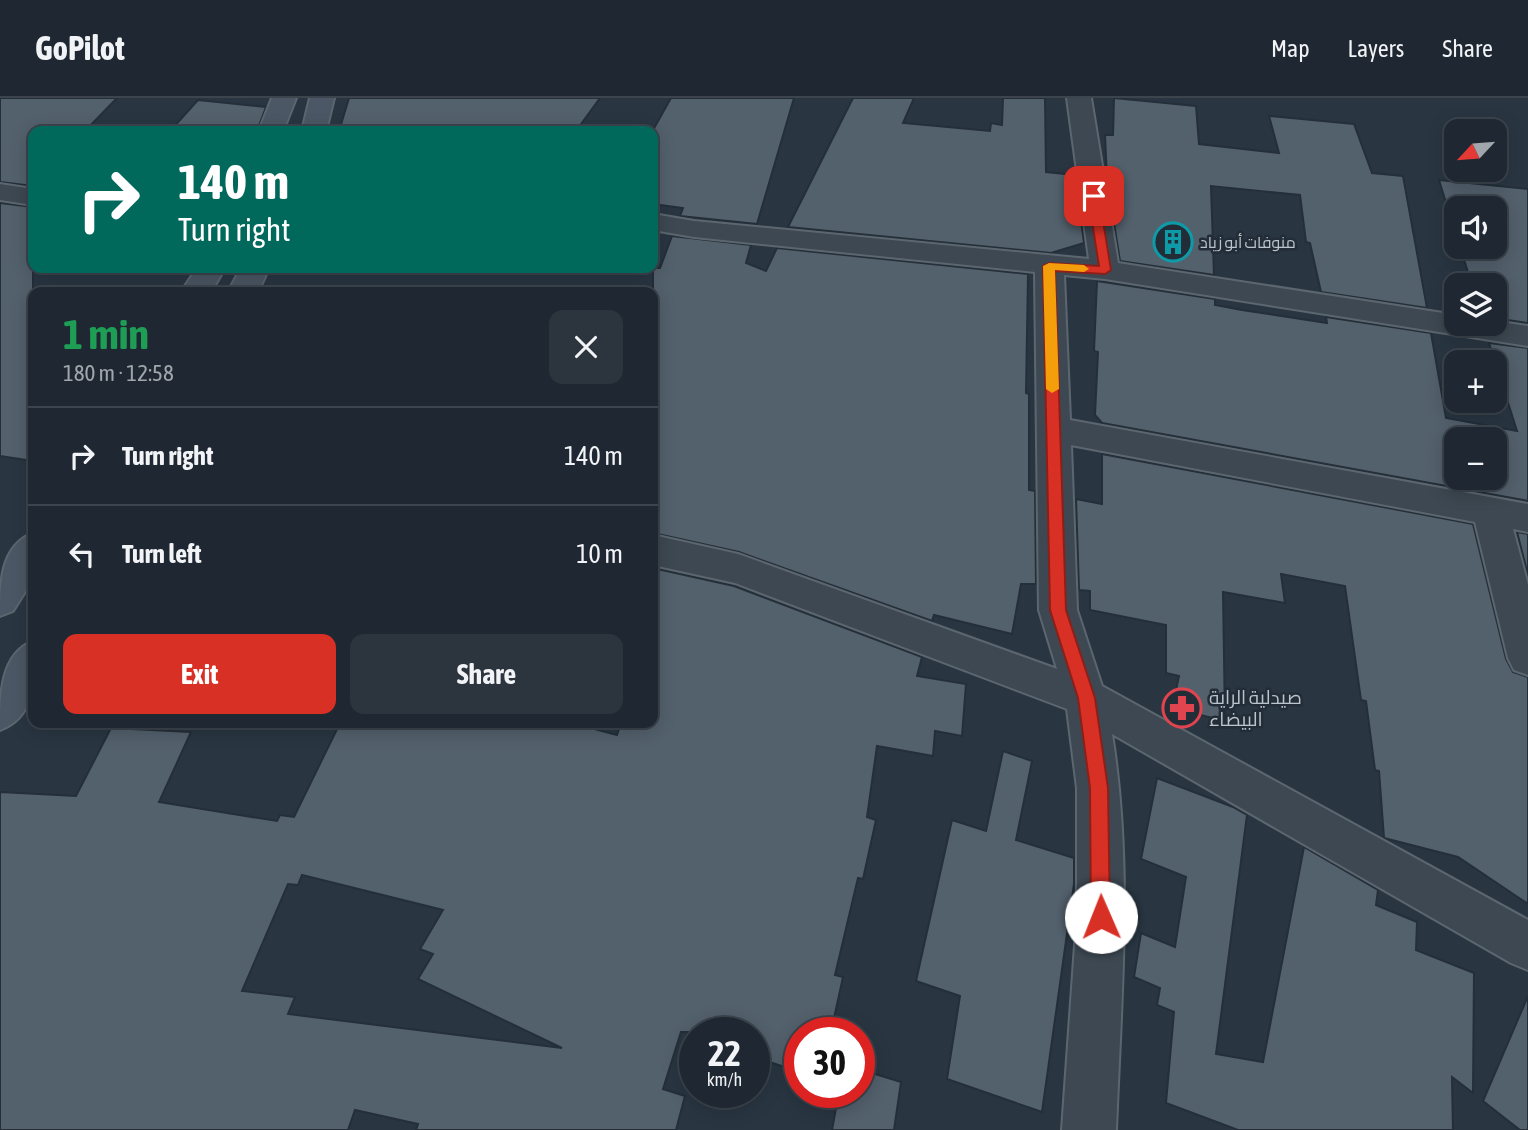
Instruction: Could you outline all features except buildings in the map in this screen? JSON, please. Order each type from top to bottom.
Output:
[{"type":"main road","points":[[273,126],[284,98]]},
{"type":"main road","points":[[315,126],[322,98]]},
{"type":"main road","points":[[0,600],[28,556]]},
{"type":"main road","points":[[0,711],[28,666]]},
{"type":"street","points":[[1079,98],[1105,270]]},
{"type":"street","points":[[0,192],[28,196]]},
{"type":"street","points":[[658,223],[694,229],[1105,270],[1528,336]]},
{"type":"street","points":[[1049,266],[1058,610],[1086,698],[1099,788],[1101,917],[1089,1130]]},
{"type":"street","points":[[1054,429],[1528,517]]},
{"type":"street","points":[[1490,510],[1528,658]]},
{"type":"street","points":[[658,551],[738,569],[1086,698],[1528,946]]},
{"type":"slow traffic","points":[[1052,389],[1049,266],[1084,269]]},
{"type":"place","name":"منوفات أبو زياد","points":[[1173,242]]},
{"type":"place","name":"صيدلية الراية البيضاء","points":[[1182,708]]},
{"type":"route","points":[[1094,196],[1105,270],[1049,266],[1058,610],[1086,698],[1099,788],[1101,917]]}]
